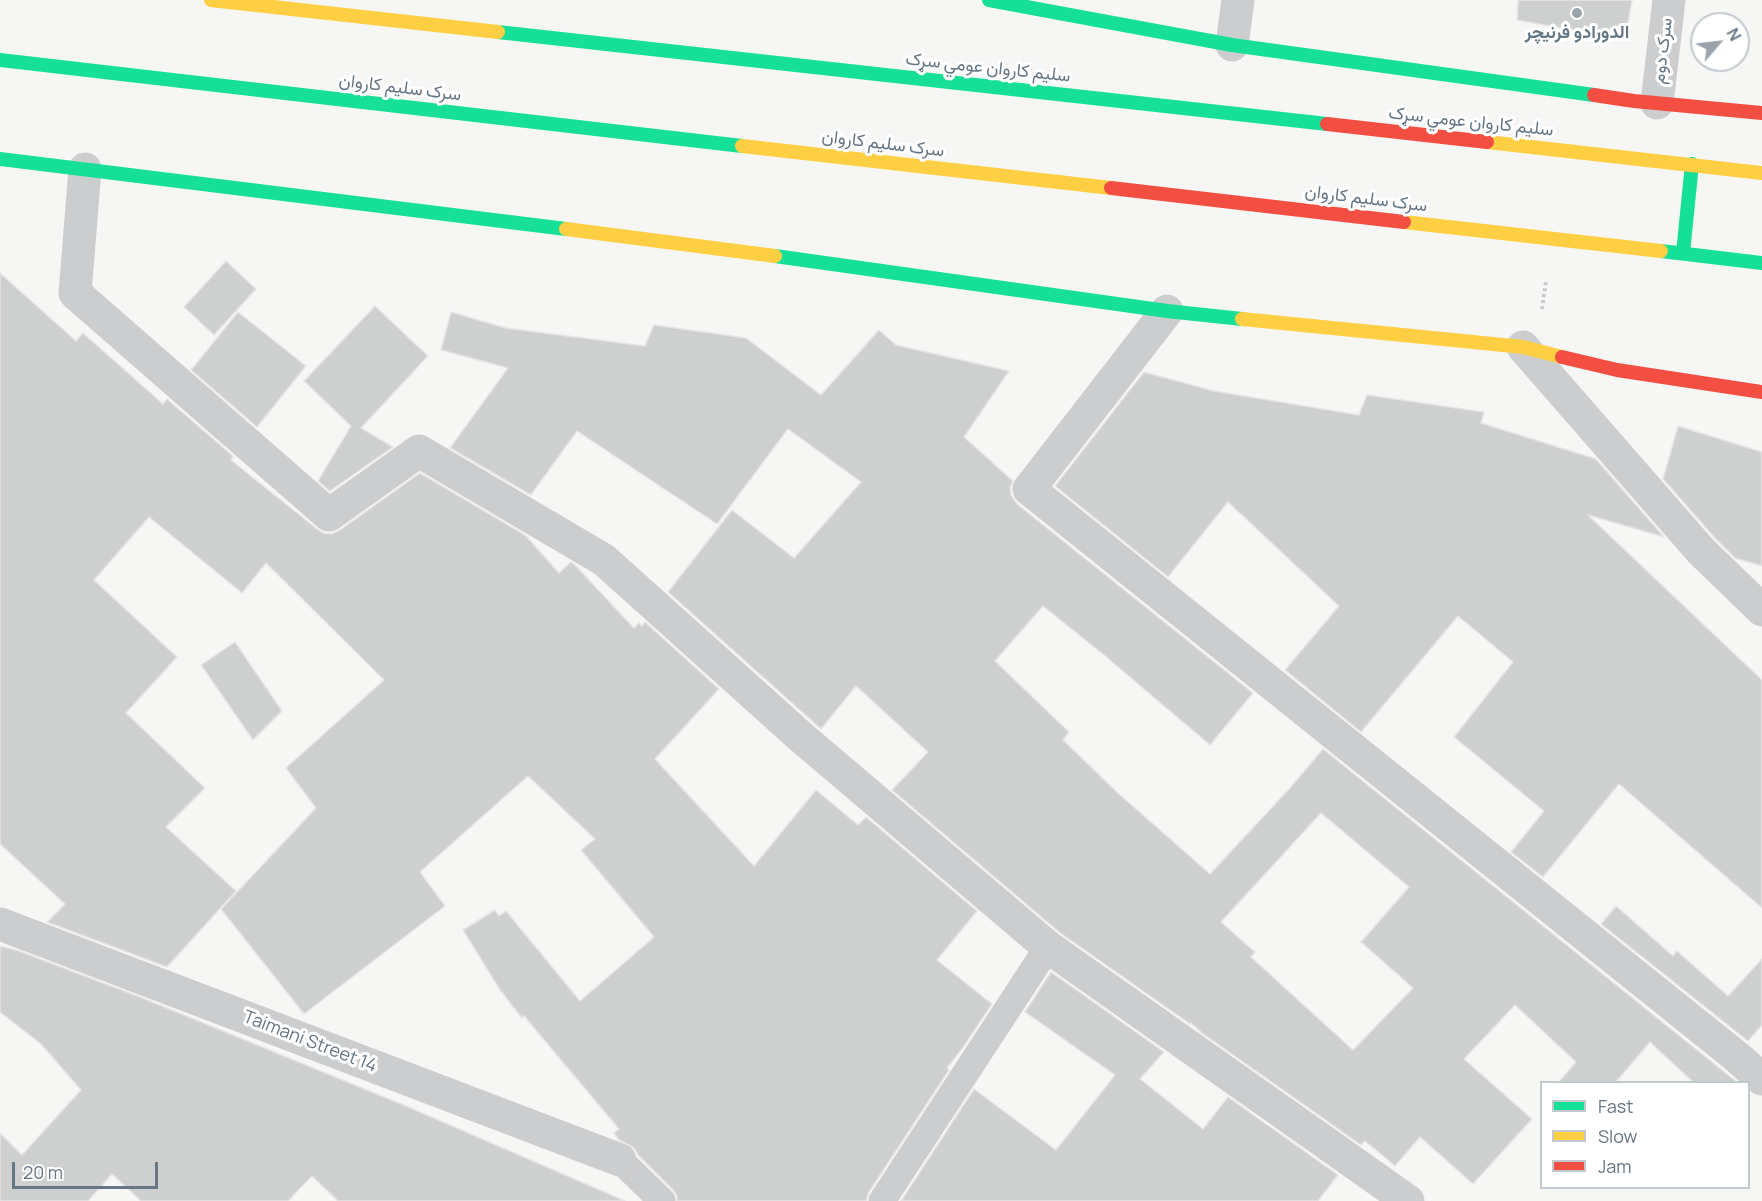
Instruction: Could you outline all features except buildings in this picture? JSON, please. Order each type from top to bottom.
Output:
[{"type":"main road","name":"سلیم کاروان عومي سړک","points":[[211,0],[1762,173]]},
{"type":"main road","points":[[989,0],[1232,45],[1657,103],[1762,113]]},
{"type":"main road","name":"سرک سلیم کاروان","points":[[0,60],[1762,263]]},
{"type":"main road","points":[[0,159],[786,256],[1167,311],[1523,347],[1617,370],[1762,392]]},
{"type":"main road","points":[[1683,253],[1692,164]]},
{"type":"street","points":[[1232,45],[1238,0]]},
{"type":"street","name":"سرک دوم","points":[[1657,103],[1670,0]]},
{"type":"street","points":[[85,168],[75,294],[329,515],[419,450],[604,560],[801,736],[1047,947],[1407,1201]]},
{"type":"street","points":[[1167,311],[1029,489],[1762,1079]]},
{"type":"street","points":[[1523,347],[1701,551],[1762,610]]},
{"type":"street","name":"Taimani Street 14","points":[[0,924],[620,1160]]},
{"type":"lane","points":[[882,1201],[1047,947]]},
{"type":"lane","points":[[620,1160],[663,1201]]},
{"type":"traffic: fast","points":[[989,0],[1232,45],[1594,95]]},
{"type":"traffic: fast","points":[[498,32],[1327,124]]},
{"type":"traffic: fast","points":[[0,60],[742,146]]},
{"type":"traffic: fast","points":[[0,159],[566,229]]},
{"type":"traffic: fast","points":[[1683,253],[1692,164]]},
{"type":"traffic: fast","points":[[1661,251],[1762,263]]},
{"type":"traffic: fast","points":[[775,256],[1167,311],[1242,319]]},
{"type":"traffic: slow","points":[[211,0],[498,32]]},
{"type":"traffic: slow","points":[[1487,142],[1762,173]]},
{"type":"traffic: slow","points":[[742,146],[1111,188]]},
{"type":"traffic: slow","points":[[1404,222],[1661,251]]},
{"type":"traffic: slow","points":[[566,229],[775,256]]},
{"type":"traffic: slow","points":[[1242,319],[1523,347],[1562,357]]},
{"type":"traffic: jam","points":[[1594,95],[1762,113]]},
{"type":"traffic: jam","points":[[1327,124],[1487,142]]},
{"type":"traffic: jam","points":[[1111,188],[1404,222]]},
{"type":"traffic: jam","points":[[1562,357],[1617,370],[1762,392]]},
{"type":"place","name":"الدورادو فرنیچر","points":[[1577,13]]}]
